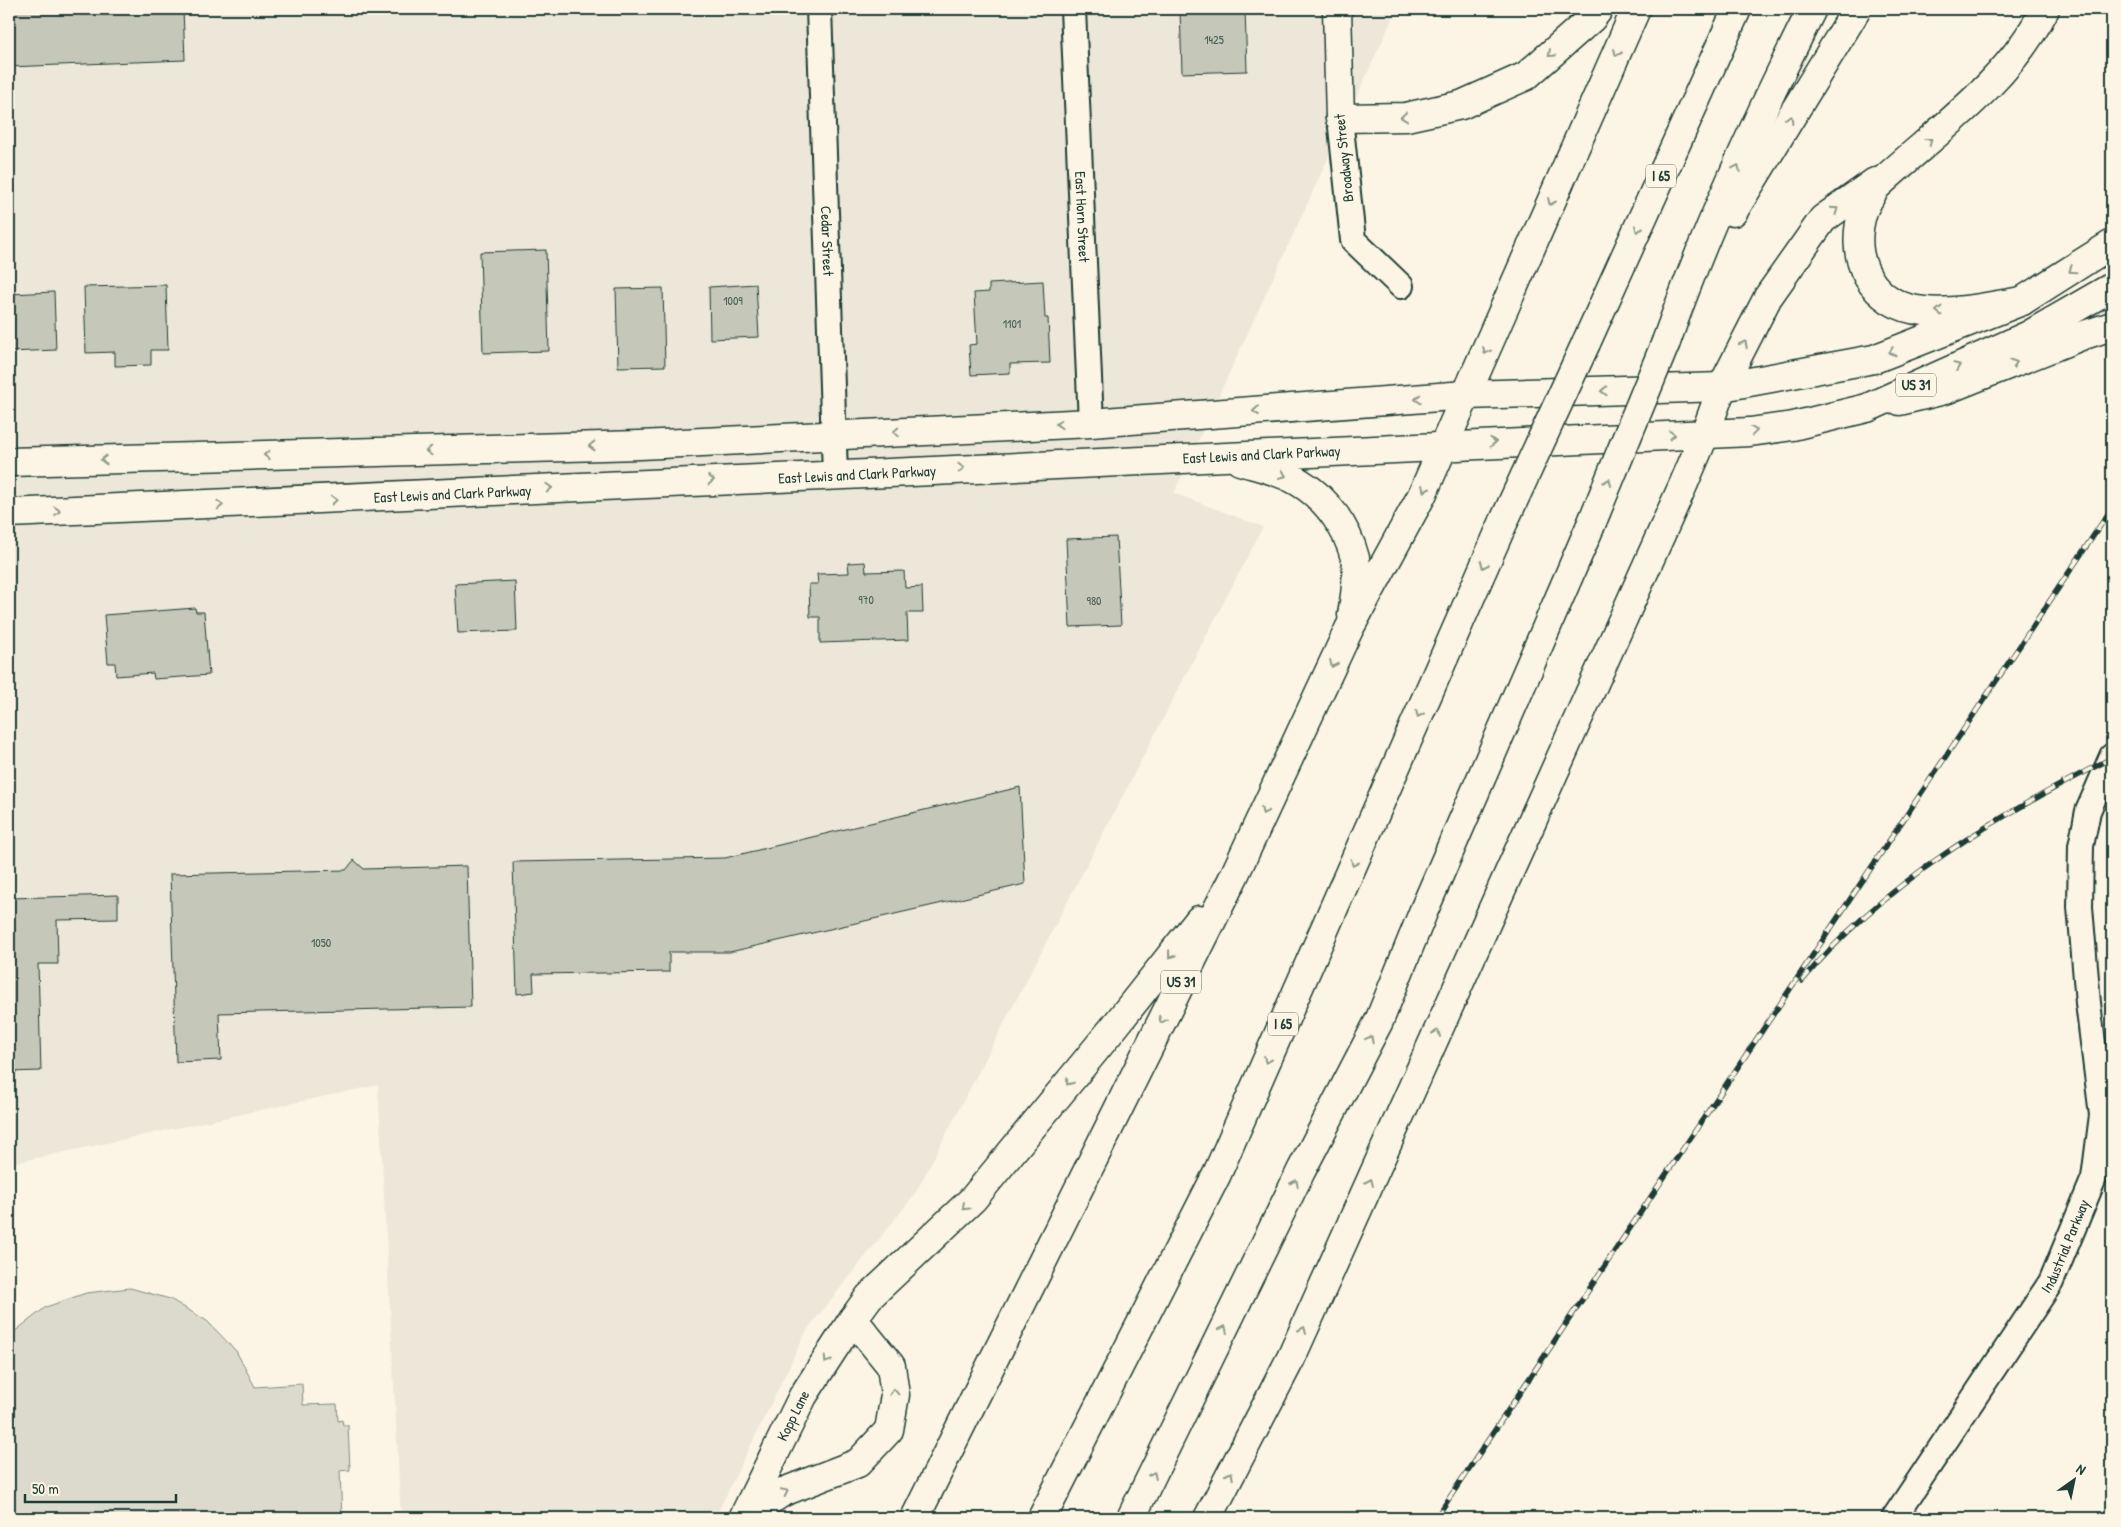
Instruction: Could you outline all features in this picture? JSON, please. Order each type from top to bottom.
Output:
[{"type":"main road","name":"Broadway Street","points":[[1337,9],[1340,118]]},
{"type":"main road","points":[[1340,118],[1406,117],[1460,105],[1526,76],[1592,18],[1599,9]]},
{"type":"main road","points":[[9,462],[640,445],[1091,423],[1466,395],[1636,9]]},
{"type":"main road","points":[[1650,200],[1729,9]]},
{"type":"main road","name":"I 65","points":[[1042,1518],[1216,1176],[1504,521],[1737,9]]},
{"type":"main road","points":[[1130,1518],[1301,1170],[1379,1021],[1424,910],[1590,527],[1666,342],[1683,294],[1733,176],[1812,9]]},
{"type":"main road","points":[[1683,294],[1857,9]]},
{"type":"main road","points":[[1208,1518],[1291,1358],[1705,434],[1722,387],[1768,297],[1823,219],[1903,162],[1937,135],[1998,78],[2033,33],[2045,9]]},
{"type":"main road","points":[[1903,162],[1876,187],[1863,209],[1857,240],[1859,257],[1872,284],[1900,305],[1923,311],[1955,311],[2022,301]]},
{"type":"main road","name":"US 31","points":[[916,1518],[1234,876],[1349,628],[1422,495],[1466,395],[1722,387],[1874,359],[2022,301],[2112,244]]},
{"type":"main road","name":"US 31","points":[[1705,434],[1750,432],[1793,426],[1867,408],[2029,335],[2112,288]]},
{"type":"main road","points":[[1867,408],[1945,390],[2081,336],[2112,326]]},
{"type":"main road","name":"East Lewis and Clark Parkway","points":[[9,512],[285,502],[1444,444],[1705,434]]},
{"type":"main road","points":[[1220,455],[1270,470],[1298,481],[1323,500],[1342,526],[1356,559],[1355,596],[1349,628]]},
{"type":"main road","name":"Kopp Lane","points":[[743,1518],[803,1396],[869,1297],[974,1199],[1116,1026],[1234,876]]},
{"type":"main road","points":[[743,1518],[783,1492],[858,1463],[889,1430],[895,1395],[892,1366],[854,1319]]},
{"type":"street","name":"Cedar Street","points":[[819,9],[834,474]]},
{"type":"street","name":"East Horn Street","points":[[1074,9],[1091,423]]},
{"type":"street","name":"Broadway Street","points":[[1340,118],[1353,240],[1401,286]]},
{"type":"street","name":"Industrial Parkway","points":[[1894,1518],[2051,1282],[2094,1178],[2107,1114],[2088,1003],[2080,907],[2081,846],[2088,811],[2112,756]]},
{"type":"shaded area","points":[[9,9],[1397,9],[1174,493],[1263,527],[915,1194],[807,1330],[715,1518],[401,1518],[378,1085],[9,1164]]},
{"type":"shaded area","points":[[130,1288],[170,1299],[207,1321],[236,1351],[255,1387],[302,1384],[303,1405],[337,1404],[338,1421],[342,1420],[343,1425],[348,1425],[350,1470],[340,1471],[342,1518],[9,1518],[9,1336],[46,1307],[86,1293]]},
{"type":"building","points":[[9,9],[183,9],[185,60],[9,67]]},
{"type":"building","points":[[1180,9],[1245,9],[1247,71],[1182,73]]},
{"type":"building","points":[[546,250],[549,351],[483,353],[480,252]]},
{"type":"building","points":[[1043,281],[1045,318],[1048,318],[1050,363],[1010,364],[1010,373],[971,375],[969,345],[977,344],[974,293],[989,292],[989,284]]},
{"type":"building","points":[[756,284],[759,337],[710,339],[709,287]]},
{"type":"building","points":[[166,285],[168,350],[151,350],[151,365],[115,366],[115,352],[86,353],[84,287]]},
{"type":"building","points":[[663,288],[665,366],[618,367],[616,289]]},
{"type":"building","points":[[54,292],[56,350],[9,352],[9,294]]},
{"type":"building","points":[[1116,537],[1121,625],[1070,627],[1066,539]]},
{"type":"building","points":[[865,562],[866,572],[904,571],[905,588],[922,587],[923,613],[907,613],[908,640],[820,643],[820,617],[810,617],[809,584],[818,584],[817,574],[849,573],[848,563]]},
{"type":"building","points":[[515,581],[517,631],[458,633],[455,584]]},
{"type":"building","points":[[195,608],[196,612],[204,612],[209,675],[154,679],[153,673],[116,676],[115,663],[108,663],[104,615]]},
{"type":"building","points":[[1020,787],[1025,884],[730,952],[669,952],[669,972],[533,974],[534,992],[517,994],[513,862],[725,858]]},
{"type":"building","points":[[354,860],[364,869],[467,866],[471,1007],[219,1013],[221,1060],[176,1062],[170,874],[346,870]]},
{"type":"building","points":[[118,895],[118,919],[57,920],[58,964],[38,964],[41,1071],[9,1072],[9,898]]},
{"type":"railway","points":[[1436,1518],[2112,508]]},
{"type":"railway","points":[[1802,981],[1834,945],[1869,912],[1906,882],[1985,828],[2027,803],[2112,758]]}]
